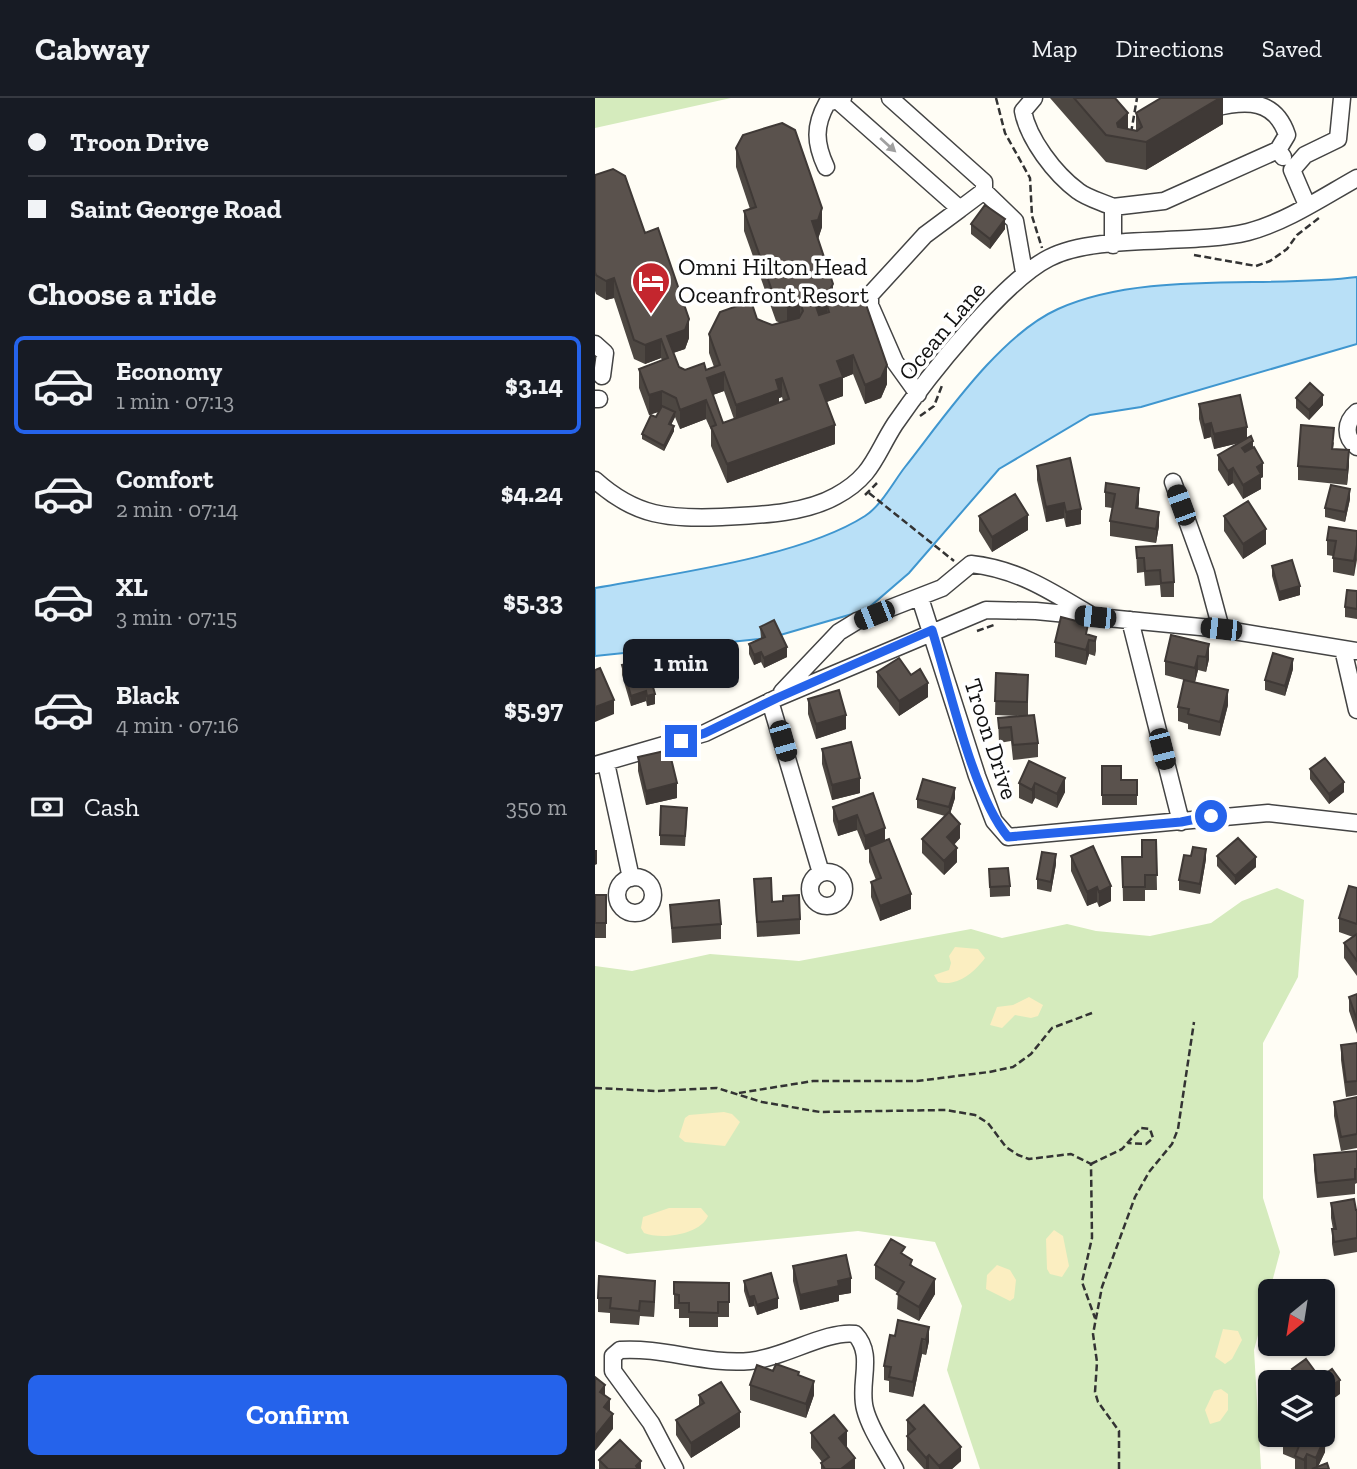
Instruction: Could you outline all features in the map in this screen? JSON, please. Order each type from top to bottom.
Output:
[{"type":"street","points":[[890,98],[984,181],[984,191],[1015,221],[1024,272]]},
{"type":"street","points":[[1034,98],[1023,111],[1025,125],[1037,146],[1078,192],[1113,207],[1164,201],[1278,150],[1287,135],[1281,118],[1262,106],[1246,103],[1220,104]]},
{"type":"street","points":[[1292,170],[1305,155],[1338,139],[1342,98]]},
{"type":"street","points":[[827,167],[818,149],[816,135],[819,117],[827,103],[840,99],[960,209]]},
{"type":"street","points":[[1278,150],[1292,170],[1307,205]]},
{"type":"street","name":"Ocean Lane","points":[[595,480],[619,500],[655,515],[686,518],[741,516],[812,505],[835,497],[870,468],[894,426],[918,394],[1024,272],[1046,259],[1071,250],[1247,232],[1307,205],[1357,178]]},
{"type":"street","points":[[918,394],[895,362],[870,305],[870,295],[925,235],[984,191]]},
{"type":"street","points":[[1113,207],[1113,245]]},
{"type":"street","points":[[595,344],[605,354],[602,376]]},
{"type":"street","points":[[1357,412],[1347,428],[1348,436],[1357,447]]},
{"type":"street","points":[[1173,482],[1206,573],[1221,629]]},
{"type":"street","points":[[774,699],[839,632],[857,621],[942,588],[971,564],[1029,578],[1095,617]]},
{"type":"street","name":"Troon Drive","points":[[920,598],[977,776],[994,821],[1008,837],[1181,822],[1211,816],[1268,813],[1357,823]]},
{"type":"street","points":[[631,878],[601,764],[705,733],[774,699],[932,630],[986,610],[1221,629],[1350,650],[1357,710]]},
{"type":"street","points":[[1130,620],[1181,822]]},
{"type":"street","points":[[774,699],[821,873]]},
{"type":"street","points":[[675,1469],[651,1423],[613,1371],[613,1356],[620,1350],[711,1362],[752,1361],[797,1350],[835,1334],[846,1333],[855,1334],[866,1350],[863,1385],[865,1410],[895,1469]]},
{"type":"path","points":[[996,98],[1005,132],[1030,178],[1032,216],[1046,259]]},
{"type":"path","points":[[1129,139],[1137,98]]},
{"type":"path","points":[[1187,254],[1256,266],[1271,261],[1317,221],[1327,204],[1327,194]]},
{"type":"path","points":[[916,419],[933,406],[944,379]]},
{"type":"path","points":[[879,475],[867,494],[955,562]]},
{"type":"path","points":[[972,632],[996,624]]},
{"type":"path","points":[[737,1094],[813,1081],[917,1081],[1013,1067],[1031,1054],[1052,1028],[1092,1013]]},
{"type":"path","points":[[1119,1469],[1119,1431],[1098,1402],[1095,1392],[1095,1318],[1102,1287],[1125,1220],[1149,1172],[1172,1144],[1178,1129],[1194,1023]]},
{"type":"path","points":[[596,1088],[656,1091],[703,1087],[772,1104],[820,1112],[946,1111],[975,1115],[988,1123],[1006,1147],[1018,1155],[1029,1159],[1071,1154],[1091,1164]]},
{"type":"path","points":[[1091,1164],[1128,1143],[1141,1128],[1150,1129],[1153,1133],[1153,1138],[1146,1144],[1128,1143]]},
{"type":"path","points":[[1091,1164],[1092,1238],[1082,1282],[1095,1318]]},
{"type":"green space","points":[[595,98],[731,98],[595,128]]},
{"type":"green space","points":[[1277,888],[1304,900],[1298,977],[1263,1043],[1263,1198],[1280,1252],[1273,1279],[1258,1279],[1258,1335],[1254,1350],[1261,1469],[980,1469],[947,1370],[962,1306],[935,1242],[858,1231],[627,1254],[595,1241],[595,966],[632,971],[710,954],[799,961],[971,929],[1002,938],[1067,924],[1096,931],[1150,936],[1211,923],[1242,901]]},
{"type":"sand","points":[[955,947],[978,949],[985,958],[965,978],[938,982],[934,975],[949,970],[949,956]]},
{"type":"sand","points":[[1029,997],[1043,1005],[1038,1016],[1031,1018],[1015,1015],[1002,1028],[990,1025],[997,1007],[1013,1005]]},
{"type":"sand","points":[[724,1112],[732,1114],[740,1122],[725,1146],[685,1142],[679,1137],[685,1118],[689,1115]]},
{"type":"sand","points":[[669,1208],[701,1208],[708,1216],[689,1232],[670,1236],[644,1233],[641,1228],[643,1217]]},
{"type":"sand","points":[[1054,1230],[1063,1236],[1069,1266],[1062,1277],[1050,1274],[1047,1269],[1046,1239]]},
{"type":"sand","points":[[997,1265],[1010,1270],[1016,1280],[1014,1298],[1010,1301],[986,1289],[987,1275]]},
{"type":"sand","points":[[1223,1329],[1238,1331],[1242,1340],[1232,1359],[1225,1364],[1215,1357]]},
{"type":"sand","points":[[1221,1389],[1228,1394],[1228,1410],[1220,1421],[1210,1424],[1205,1410],[1214,1391]]},
{"type":"water","points":[[1357,277],[1357,344],[1141,407],[1090,415],[999,469],[909,573],[866,610],[770,638],[595,656],[595,588],[697,570],[771,553],[806,543],[865,516],[882,500],[956,401],[995,357],[1036,321],[1058,309],[1092,297],[1128,289]]},
{"type":"building","points":[[1074,98],[1115,98],[1128,113],[1117,123],[1118,127],[1137,131],[1142,127],[1136,113],[1161,98],[1220,98],[1146,142],[1106,135]]},
{"type":"building","name":"Omni Hilton Head Oceanfront Resort","points":[[782,123],[795,130],[822,208],[818,220],[812,221],[833,284],[828,293],[813,298],[819,315],[829,312],[827,305],[862,293],[887,365],[881,378],[865,385],[853,355],[837,361],[843,377],[820,385],[835,425],[727,464],[711,427],[716,425],[706,400],[680,410],[676,398],[662,391],[649,395],[639,369],[668,358],[661,339],[645,345],[634,340],[614,278],[606,281],[596,275],[595,175],[613,169],[625,176],[645,233],[658,228],[689,319],[685,330],[667,336],[679,367],[685,370],[704,363],[706,370],[720,365],[709,334],[720,312],[751,301],[757,319],[772,325],[799,318],[803,311],[800,302],[787,307],[776,302],[744,211],[756,207],[736,148],[743,135]],"holes":[[[724,372],[736,405],[779,390],[776,380],[782,378],[789,399],[723,423],[707,378]]]},
{"type":"building","points":[[985,205],[1005,219],[990,239],[971,224]]},
{"type":"building","points":[[1310,383],[1323,395],[1309,410],[1296,398]]},
{"type":"building","points":[[1240,395],[1247,427],[1214,434],[1211,423],[1204,425],[1199,404]]},
{"type":"building","points":[[662,406],[675,412],[669,424],[674,426],[664,446],[642,434],[651,415],[656,417]]},
{"type":"building","points":[[1301,425],[1334,428],[1332,449],[1349,450],[1347,470],[1298,466]]},
{"type":"building","points":[[1251,436],[1253,441],[1242,448],[1245,452],[1254,447],[1263,463],[1257,467],[1261,474],[1243,485],[1233,468],[1228,471],[1218,455]]},
{"type":"building","points":[[1070,458],[1081,509],[1066,512],[1064,503],[1046,507],[1037,466]]},
{"type":"building","points":[[1106,483],[1139,488],[1136,508],[1159,512],[1156,529],[1110,521],[1115,494],[1105,492]]},
{"type":"building","points":[[1331,485],[1350,489],[1345,512],[1325,508]]},
{"type":"building","points":[[1015,494],[1028,515],[992,537],[979,516]]},
{"type":"building","points":[[1248,501],[1266,529],[1243,544],[1224,516]]},
{"type":"building","points":[[1329,527],[1357,531],[1354,561],[1333,558],[1336,541],[1327,540]]},
{"type":"building","points":[[1172,545],[1174,582],[1161,583],[1160,570],[1145,571],[1144,558],[1137,558],[1136,547]]},
{"type":"building","points":[[1292,560],[1300,586],[1279,592],[1272,566]]},
{"type":"building","points":[[1347,590],[1357,591],[1357,609],[1345,607]]},
{"type":"building","points":[[1061,617],[1088,624],[1086,634],[1096,637],[1095,641],[1089,640],[1086,650],[1055,642]]},
{"type":"building","points":[[774,620],[787,647],[764,658],[761,652],[754,655],[749,644],[765,637],[760,627]]},
{"type":"building","points":[[1171,635],[1209,644],[1206,657],[1198,656],[1195,668],[1165,661]]},
{"type":"building","points":[[1273,653],[1293,659],[1285,686],[1265,680]]},
{"type":"building","points":[[899,658],[911,675],[920,669],[928,683],[899,701],[877,672]]},
{"type":"building","points":[[645,659],[655,694],[647,696],[646,691],[631,696],[622,665]]},
{"type":"building","points":[[600,668],[614,700],[595,707],[595,670]]},
{"type":"building","points":[[996,673],[1028,675],[1027,702],[995,701]]},
{"type":"building","points":[[1184,680],[1228,690],[1220,722],[1188,714],[1189,709],[1178,707]]},
{"type":"building","points":[[839,690],[846,715],[816,724],[808,699]]},
{"type":"building","points":[[1034,715],[1038,743],[1013,745],[1011,727],[999,728],[998,718]]},
{"type":"building","points":[[851,742],[860,778],[832,785],[822,749]]},
{"type":"building","points":[[669,750],[677,783],[646,791],[638,757]]},
{"type":"building","points":[[1325,758],[1344,782],[1329,794],[1310,769]]},
{"type":"building","points":[[1029,761],[1065,778],[1057,794],[1035,783],[1032,790],[1019,783]]},
{"type":"building","points":[[1102,766],[1121,766],[1121,780],[1137,780],[1137,795],[1102,795]]},
{"type":"building","points":[[923,779],[955,788],[949,807],[917,799]]},
{"type":"building","points":[[873,793],[885,828],[865,836],[857,815],[838,822],[833,807]]},
{"type":"building","points":[[661,806],[687,808],[685,836],[660,835]]},
{"type":"building","points":[[949,812],[960,824],[947,837],[957,848],[944,861],[922,839]]},
{"type":"building","points":[[1238,838],[1256,857],[1235,876],[1217,856]]},
{"type":"building","points":[[889,839],[911,894],[880,906],[871,882],[881,878],[869,847]]},
{"type":"building","points":[[1142,840],[1156,840],[1157,875],[1145,875],[1145,887],[1123,887],[1122,857],[1142,857]]},
{"type":"building","points":[[1093,846],[1111,886],[1099,892],[1097,887],[1087,892],[1071,856]]},
{"type":"building","points":[[1193,847],[1206,849],[1200,884],[1179,880],[1184,855],[1191,856]]},
{"type":"building","points":[[1042,852],[1056,854],[1051,882],[1037,879]]},
{"type":"building","points":[[1008,868],[1010,886],[990,887],[989,869]]},
{"type":"building","points":[[771,878],[772,902],[783,901],[783,896],[799,895],[800,919],[757,922],[754,879]]},
{"type":"building","points":[[1349,886],[1357,888],[1357,924],[1339,918]]},
{"type":"building","points":[[595,895],[606,895],[606,923],[595,923]]},
{"type":"building","points":[[719,900],[721,924],[672,928],[670,905]]},
{"type":"building","points":[[1357,934],[1357,961],[1344,943]]},
{"type":"building","points":[[1357,994],[1357,1020],[1349,997]]},
{"type":"building","points":[[1357,1043],[1357,1081],[1346,1082],[1341,1045]]},
{"type":"building","points":[[1357,1097],[1357,1134],[1341,1137],[1334,1102]]},
{"type":"building","points":[[1357,1151],[1355,1179],[1317,1183],[1314,1155]]},
{"type":"building","points":[[1354,1199],[1357,1210],[1357,1238],[1334,1242],[1332,1229],[1336,1229],[1331,1203]]},
{"type":"building","points":[[891,1239],[905,1247],[901,1253],[912,1260],[910,1265],[935,1279],[919,1307],[897,1294],[904,1282],[875,1265]]},
{"type":"building","points":[[846,1255],[851,1278],[838,1281],[839,1286],[800,1295],[793,1266]]},
{"type":"building","points":[[771,1273],[778,1298],[757,1305],[754,1296],[749,1297],[744,1281]]},
{"type":"building","points":[[599,1276],[655,1281],[654,1302],[640,1301],[639,1311],[610,1308],[611,1298],[598,1298]]},
{"type":"building","points":[[674,1282],[729,1283],[729,1302],[718,1302],[718,1313],[689,1312],[689,1303],[679,1303],[679,1295],[674,1294]]},
{"type":"building","points":[[898,1320],[929,1327],[926,1340],[922,1339],[913,1382],[889,1377],[891,1367],[884,1366],[890,1335],[895,1336]]},
{"type":"building","points":[[1306,1359],[1314,1370],[1293,1370]]},
{"type":"building","points":[[776,1364],[814,1381],[806,1404],[750,1385],[757,1365],[773,1371]]},
{"type":"building","points":[[595,1377],[605,1385],[600,1392],[610,1399],[604,1407],[613,1414],[595,1436]]},
{"type":"building","points":[[721,1382],[740,1412],[691,1443],[676,1420],[704,1403],[699,1395]]},
{"type":"building","points":[[924,1405],[961,1447],[939,1466],[929,1455],[926,1458],[907,1436],[915,1429],[907,1420]]},
{"type":"building","points":[[834,1415],[847,1431],[839,1438],[855,1458],[841,1469],[825,1469],[821,1463],[829,1457],[811,1433]]},
{"type":"building","points":[[620,1440],[641,1461],[636,1466],[638,1469],[608,1469],[599,1460]]},
{"type":"building","points":[[1299,1447],[1321,1447],[1316,1458],[1307,1454],[1304,1460],[1295,1456]]},
{"type":"building","points":[[1327,1463],[1329,1469],[1312,1469]]},
{"type":"place","name":"Omni Hilton Head Oceanfront Resort","points":[[651,315]]},
{"type":"route","points":[[681,741],[705,733],[777,698],[932,630],[977,776],[994,821],[1008,837],[1181,822],[1211,816]]}]
